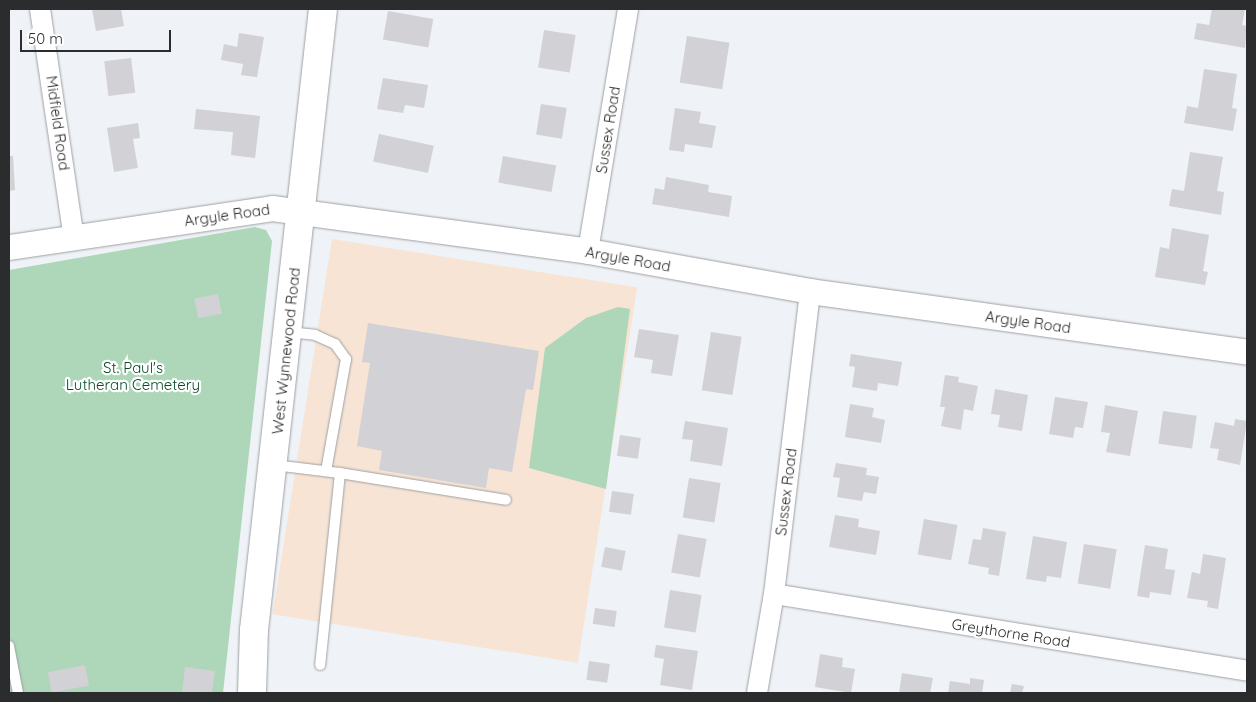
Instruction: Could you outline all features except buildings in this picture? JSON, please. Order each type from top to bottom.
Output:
[{"type":"main road","name":"West Wynnewood Road","points":[[252,693],[254,630],[323,9]]},
{"type":"street","name":"Midfield Road","points":[[40,9],[74,238]]},
{"type":"street","name":"Sussex Road","points":[[588,251],[628,9]]},
{"type":"street","name":"Argyle Road","points":[[9,247],[272,208],[302,210],[588,251],[810,291],[1247,352]]},
{"type":"street","name":"Sussex Road","points":[[757,693],[774,594],[810,291]]},
{"type":"street","name":"Greythorne Road","points":[[774,594],[1247,671]]},
{"type":"lane","points":[[288,332],[315,335],[335,344],[346,359],[326,471]]},
{"type":"lane","points":[[273,465],[340,473],[506,500]]},
{"type":"lane","points":[[320,665],[340,473]]},
{"type":"lane","points":[[9,646],[18,693]]},
{"type":"shaded area","points":[[332,239],[637,287],[578,663],[273,614]]},
{"type":"green space","name":"St. Paul's Lutheran Cemetery","points":[[255,227],[266,230],[272,241],[223,693],[9,693],[9,270]]},
{"type":"green space","points":[[618,307],[630,309],[606,489],[529,468],[545,348],[586,318]]}]
